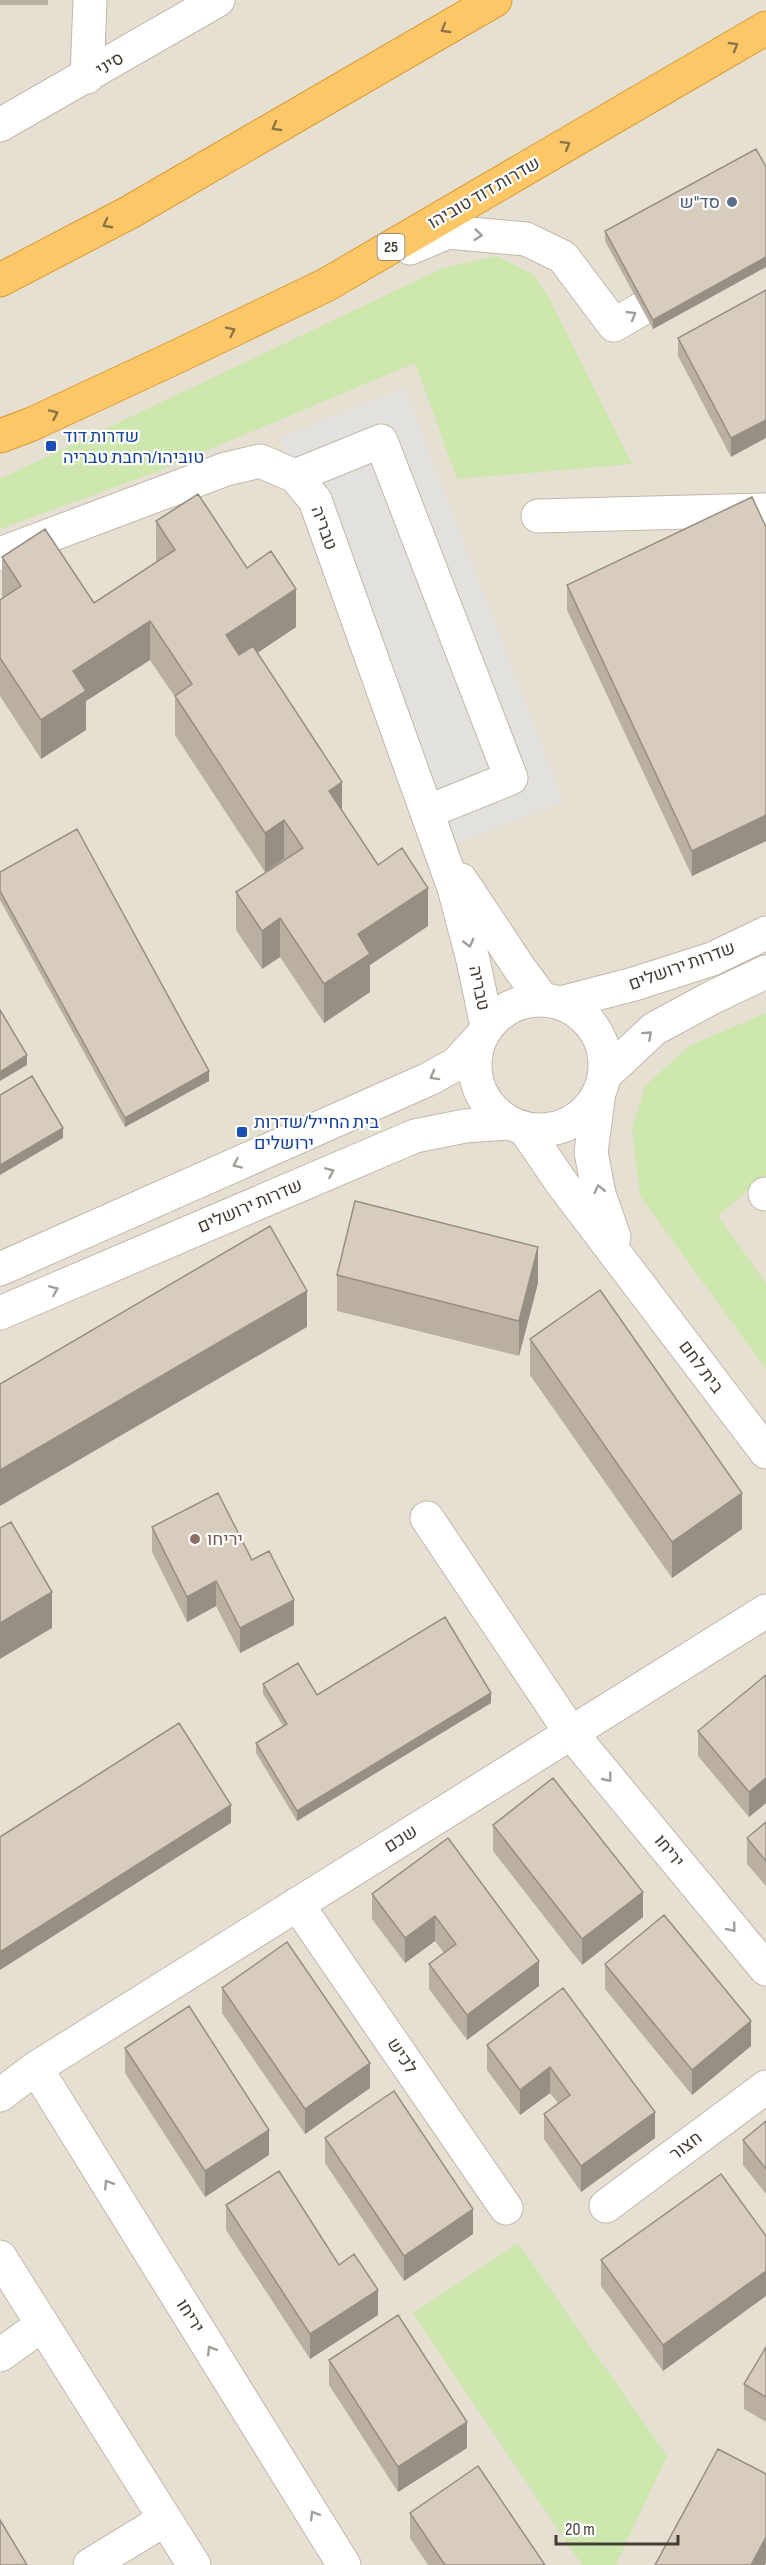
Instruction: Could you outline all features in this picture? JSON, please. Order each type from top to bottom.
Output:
[{"type":"highway","points":[[0,280],[130,212],[495,0]]},
{"type":"highway","name":"שדרות דוד טוביהו","points":[[0,436],[32,424],[326,285],[766,27]]},
{"type":"street","points":[[87,77],[90,0]]},
{"type":"street","name":"סיני","points":[[0,125],[218,0]]},
{"type":"street","points":[[326,285],[448,232],[526,239],[564,257],[614,325],[705,272]]},
{"type":"street","points":[[295,476],[381,441],[511,778],[427,812]]},
{"type":"street","name":"טבריה","points":[[0,554],[226,469],[260,461],[295,476],[315,500],[454,888],[483,1033]]},
{"type":"street","points":[[538,516],[766,510]]},
{"type":"street","name":"טבריה","points":[[439,847],[520,969],[552,1001]]},
{"type":"street","name":"שדרות ירושלים","points":[[552,1001],[634,984],[712,958],[766,933]]},
{"type":"street","name":"שדרות ירושלים","points":[[602,1083],[654,1029],[766,972]]},
{"type":"street","points":[[0,1269],[429,1079],[456,1064],[483,1033],[511,1006],[525,1001],[552,1001],[578,1011],[591,1023],[600,1039],[605,1057],[602,1083],[590,1107],[576,1119],[560,1128],[542,1131],[516,1126],[492,1111],[481,1096],[475,1077],[474,1058],[483,1033]]},
{"type":"street","name":"בית לחם","points":[[602,1083],[591,1152],[599,1194],[614,1237],[637,1282]]},
{"type":"street","name":"שדרות ירושלים","points":[[0,1312],[415,1136],[465,1126],[516,1126]]},
{"type":"street","name":"בית לחם","points":[[516,1126],[766,1452]]},
{"type":"street","name":"יריחו","points":[[427,1518],[571,1733],[766,1969]]},
{"type":"street","name":"שכם","points":[[0,2095],[36,2068],[766,1611]]},
{"type":"street","name":"לכיש","points":[[297,1904],[506,2208]]},
{"type":"street","name":"יריחו","points":[[36,2068],[344,2565]]},
{"type":"street","name":"חצור","points":[[606,2206],[766,2087]]},
{"type":"street","points":[[0,2257],[194,2565]]},
{"type":"street","points":[[0,2355],[42,2325]]},
{"type":"street","points":[[90,2565],[164,2520]]},
{"type":"shaded area","points":[[0,0],[766,0],[766,2565],[0,2565]]},
{"type":"shaded area","points":[[404,388],[563,801],[442,849],[280,438]]},
{"type":"green space","points":[[497,256],[534,275],[549,298],[632,464],[457,479],[415,363],[151,474],[0,529],[0,479],[443,268]]},
{"type":"green space","points":[[766,1013],[766,1175],[718,1216],[766,1283],[766,1369],[640,1196],[632,1128],[645,1086],[689,1046]]},
{"type":"green space","points":[[518,2243],[667,2456],[616,2565],[582,2565],[413,2313]]},
{"type":"building","points":[[756,149],[766,167],[766,257],[653,320],[605,231]]},
{"type":"building","points":[[766,290],[766,420],[731,438],[678,338]]},
{"type":"building","points":[[198,494],[247,568],[271,551],[296,589],[226,635],[239,655],[253,646],[342,782],[329,791],[378,865],[402,848],[428,888],[358,934],[370,954],[324,984],[280,918],[262,931],[236,892],[303,848],[284,820],[265,833],[175,696],[192,684],[150,621],[73,671],[86,691],[41,720],[0,658],[0,600],[21,586],[2,557],[45,529],[94,603],[175,550],[156,521]]},
{"type":"building","points":[[752,497],[766,527],[766,815],[692,851],[567,585]]},
{"type":"building","points":[[77,829],[209,1071],[125,1118],[0,891],[0,872]]},
{"type":"building","points":[[0,1010],[27,1055],[0,1072]]},
{"type":"building","points":[[32,1076],[63,1128],[0,1165],[0,1095]]},
{"type":"building","points":[[355,1201],[538,1247],[519,1321],[337,1275]]},
{"type":"building","points":[[270,1226],[307,1291],[0,1470],[0,1384]]},
{"type":"building","points":[[600,1290],[742,1493],[672,1542],[530,1339]]},
{"type":"building","points":[[218,1493],[252,1560],[269,1551],[294,1600],[240,1628],[216,1581],[187,1597],[152,1527]]},
{"type":"building","points":[[11,1522],[52,1592],[0,1623],[0,1528]]},
{"type":"building","points":[[445,1617],[491,1693],[297,1811],[256,1743],[287,1724],[263,1684],[298,1663],[317,1695]]},
{"type":"building","points":[[766,1675],[766,1778],[749,1792],[698,1731]]},
{"type":"building","points":[[179,1723],[231,1805],[0,1952],[0,1837]]},
{"type":"building","points":[[553,1778],[643,1892],[582,1939],[493,1825]]},
{"type":"building","points":[[766,1822],[766,1861],[747,1838]]},
{"type":"building","points":[[448,1838],[539,1961],[467,2015],[429,1964],[456,1944],[435,1916],[405,1938],[372,1894]]},
{"type":"building","points":[[664,1915],[751,2021],[692,2070],[605,1964]]},
{"type":"building","points":[[287,1942],[370,2063],[305,2109],[222,1988]]},
{"type":"building","points":[[563,1988],[655,2112],[581,2166],[544,2114],[570,2095],[550,2067],[520,2090],[487,2045]]},
{"type":"building","points":[[189,2006],[269,2130],[205,2171],[125,2048]]},
{"type":"building","points":[[394,2091],[473,2209],[404,2256],[325,2138]]},
{"type":"building","points":[[766,2121],[766,2169],[743,2140]]},
{"type":"building","points":[[279,2171],[339,2265],[354,2254],[378,2290],[310,2334],[226,2205]]},
{"type":"building","points":[[721,2174],[766,2236],[766,2271],[663,2345],[601,2260]]},
{"type":"building","points":[[398,2315],[467,2422],[398,2467],[329,2360]]},
{"type":"building","points":[[766,2347],[766,2397],[744,2384]]},
{"type":"building","points":[[718,2449],[766,2474],[766,2537],[751,2565],[655,2565]]},
{"type":"building","points":[[478,2466],[545,2565],[445,2565],[410,2513]]},
{"type":"building","points":[[0,2520],[27,2565],[0,2565]]},
{"type":"place","name":"סד\"ש","points":[[732,202]]},
{"type":"place","name":"שדרות דוד טוביהו/רחבת טבריה","points":[[51,446]]},
{"type":"place","name":"בית החייל/שדרות ירושלים","points":[[242,1132]]},
{"type":"place","name":"יריחו","points":[[195,1539]]}]
